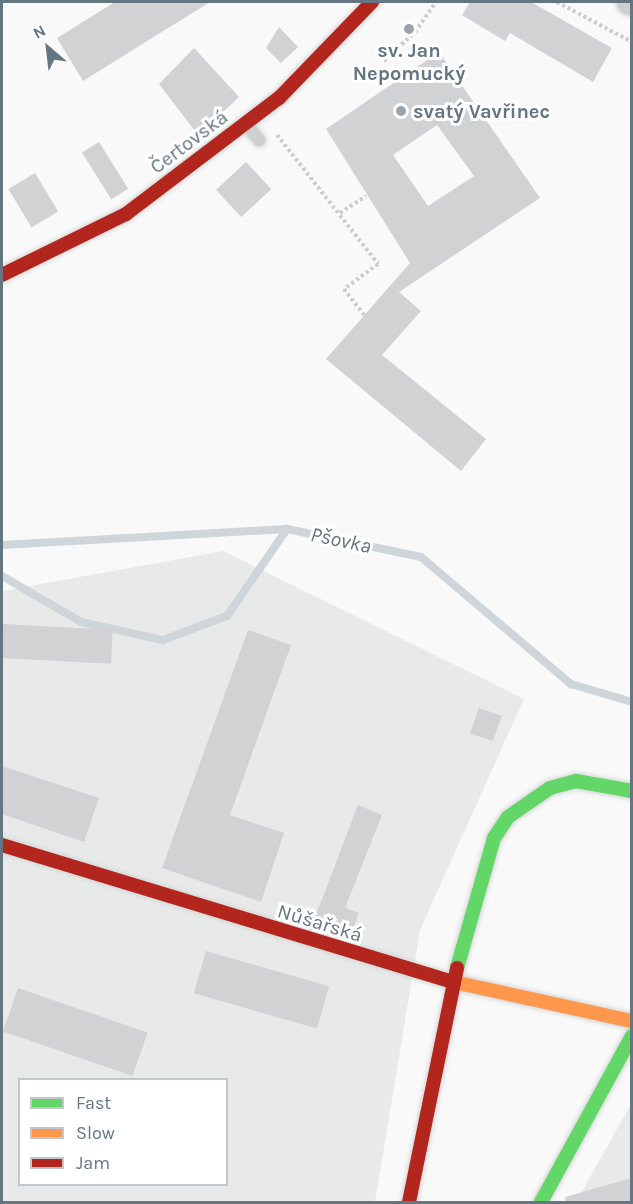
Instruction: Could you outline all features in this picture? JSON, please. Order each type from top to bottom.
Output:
[{"type":"street","name":"Čertovská","points":[[2,275],[126,214],[279,98],[372,2]]},
{"type":"street","points":[[409,1203],[453,982],[486,860],[508,817],[531,797],[576,781],[632,791]]},
{"type":"street","name":"Nůšařská","points":[[2,845],[453,982],[632,1021]]},
{"type":"street","points":[[541,1203],[632,1036]]},
{"type":"lane","points":[[245,123],[259,140]]},
{"type":"path","points":[[384,61],[415,32],[436,2]]},
{"type":"path","points":[[557,2],[632,42]]},
{"type":"path","points":[[259,140],[272,129],[378,264],[344,289],[364,315]]},
{"type":"path","points":[[340,213],[366,196]]},
{"type":"shaded area","points":[[223,551],[524,699],[420,930],[375,1202],[2,1202],[2,591]]},
{"type":"shaded area","points":[[631,1104],[631,1202],[576,1202]]},
{"type":"building","points":[[115,2],[210,2],[83,81],[57,38]]},
{"type":"building","points":[[470,2],[531,2],[612,48],[593,82],[510,33],[505,41],[462,15]]},
{"type":"building","points":[[279,27],[298,47],[281,63],[266,48]]},
{"type":"building","points":[[194,48],[239,97],[198,135],[159,84]]},
{"type":"building","points":[[439,52],[540,198],[399,292],[421,311],[382,355],[486,439],[461,471],[326,359],[410,263],[326,129]],"holes":[[[437,125],[474,176],[428,206],[393,155]]]},
{"type":"building","points":[[99,142],[128,189],[111,199],[82,153]]},
{"type":"building","points":[[246,162],[271,189],[241,217],[216,190]]},
{"type":"building","points":[[35,173],[58,212],[32,228],[8,189]]},
{"type":"building","points":[[2,624],[113,630],[111,664],[2,658]]},
{"type":"building","points":[[248,630],[291,645],[230,815],[284,833],[261,902],[162,868]]},
{"type":"building","points":[[479,708],[502,716],[493,741],[470,734]]},
{"type":"building","points":[[2,766],[99,798],[84,842],[2,814]]},
{"type":"building","points":[[358,805],[382,815],[345,908],[359,913],[352,932],[314,920]]},
{"type":"building","points":[[206,951],[329,986],[317,1029],[194,993]]},
{"type":"building","points":[[18,988],[148,1033],[133,1076],[3,1031]]},
{"type":"building","points":[[632,1178],[632,1203],[566,1203],[565,1197]]},
{"type":"waterway","name":"Pšovka","points":[[2,545],[287,529],[421,557],[571,684],[632,702]]},
{"type":"waterway","points":[[2,576],[81,622],[163,640],[227,616],[287,529]]},
{"type":"traffic: fast","points":[[457,968],[494,838],[508,817],[550,788],[576,781],[632,791]]},
{"type":"traffic: fast","points":[[541,1202],[632,1036]]},
{"type":"traffic: slow","points":[[454,982],[632,1021]]},
{"type":"traffic: jam","points":[[2,275],[126,214],[279,98],[372,2]]},
{"type":"traffic: jam","points":[[2,845],[454,982]]},
{"type":"traffic: jam","points":[[409,1202],[457,968]]},
{"type":"place","name":"sv. Jan Nepomucký","points":[[409,29]]},
{"type":"place","name":"svatý Vavřinec","points":[[401,111]]}]
